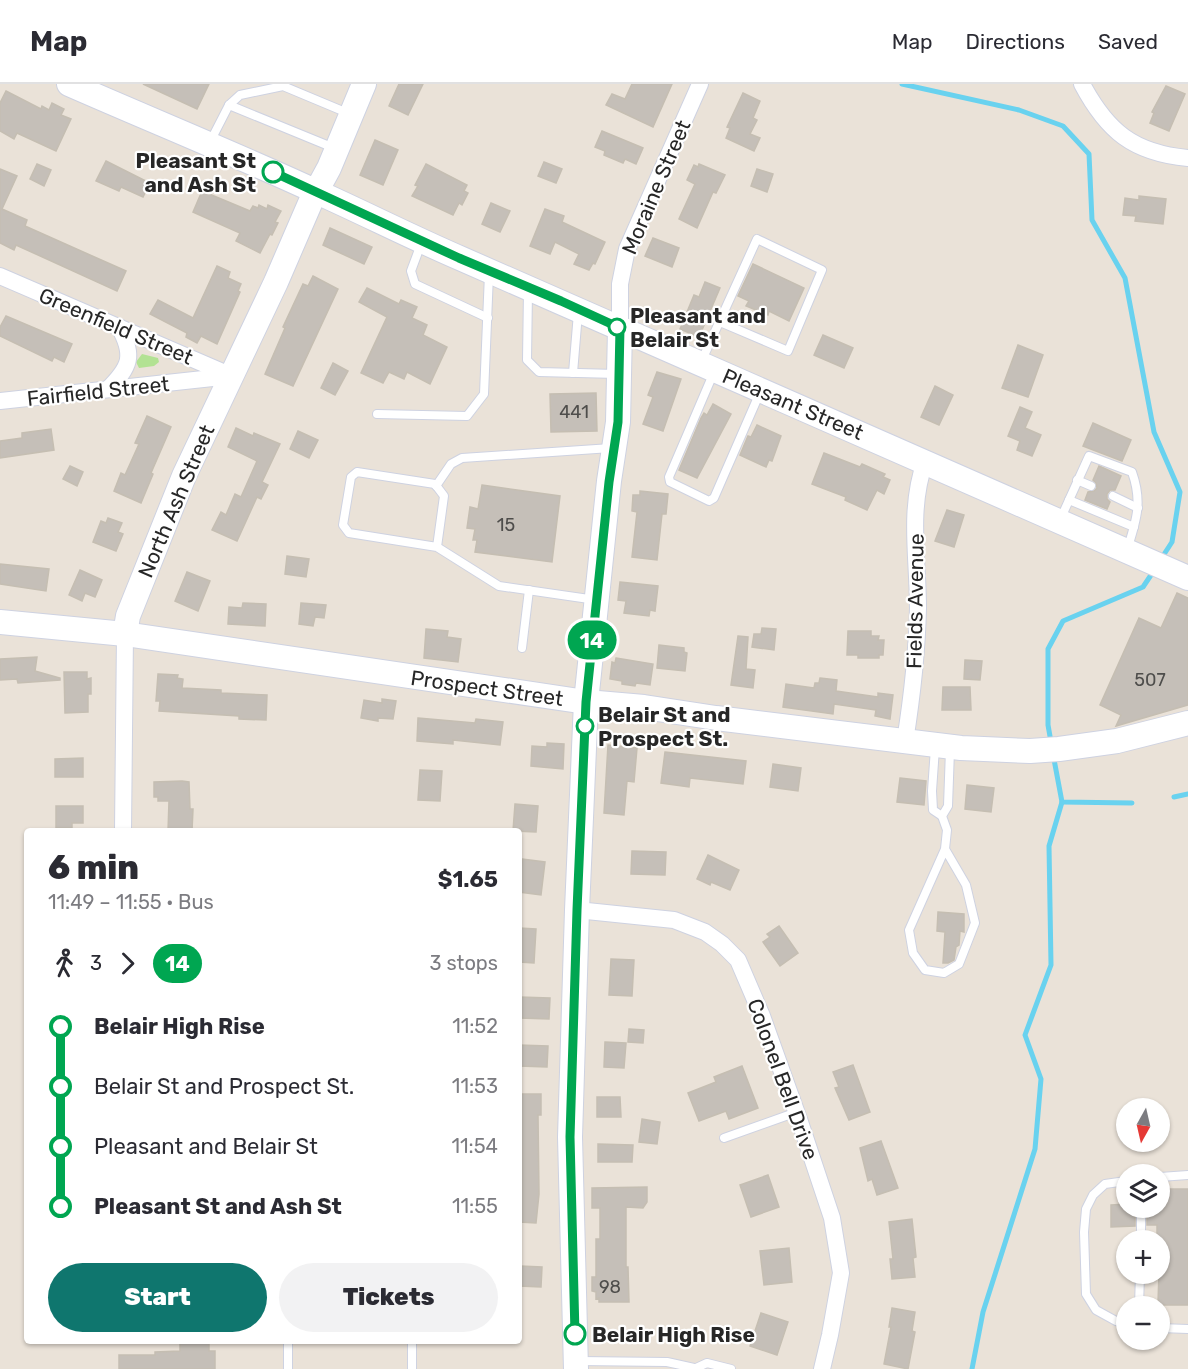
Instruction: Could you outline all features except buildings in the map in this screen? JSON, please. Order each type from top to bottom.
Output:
[{"type":"main road","name":"Pleasant Street","points":[[69,84],[316,191],[490,271],[925,462],[1064,511],[1127,550],[1184,574]]},
{"type":"main road","name":"North Ash Street","points":[[125,634],[128,616],[184,476],[276,282],[316,191],[329,168],[364,84]]},
{"type":"main road","points":[[576,1365],[570,1137],[577,910],[586,702],[618,422],[620,328]]},
{"type":"main road","name":"Prospect Street","points":[[0,622],[125,634],[586,702],[644,707],[716,718],[943,745],[1051,750],[1117,741],[1188,723]]},
{"type":"street","name":"Moraine Street","points":[[620,328],[620,284],[627,249],[700,84]]},
{"type":"street","points":[[1082,84],[1095,109],[1121,136],[1145,149],[1169,156],[1188,158]]},
{"type":"street","name":"Greenfield Street","points":[[0,276],[232,376]]},
{"type":"street","points":[[108,389],[126,369],[129,358],[128,344],[118,327]]},
{"type":"street","name":"Fairfield Street","points":[[0,401],[232,376]]},
{"type":"street","name":"Fields Avenue","points":[[905,741],[914,679],[918,606],[915,541],[918,481],[925,462]]},
{"type":"street","name":"North Ash Street","points":[[123,828],[125,634]]},
{"type":"street","name":"Colonel Bell Drive","points":[[577,910],[674,920],[705,932],[722,944],[738,960],[762,1016],[797,1112],[832,1218],[841,1273],[822,1369]]},
{"type":"lane","points":[[209,145],[229,105],[240,95],[283,86],[351,115]]},
{"type":"lane","points":[[229,105],[337,150]]},
{"type":"lane","points":[[720,322],[788,351],[822,270],[757,239],[720,322],[708,367],[669,477],[670,482],[710,501],[714,498],[761,389]]},
{"type":"lane","points":[[423,241],[411,271],[415,284],[488,318]]},
{"type":"lane","points":[[377,414],[467,416],[484,394],[490,271]]},
{"type":"lane","points":[[528,287],[526,360],[539,372],[619,374]]},
{"type":"lane","points":[[573,372],[578,309]]},
{"type":"lane","points":[[436,486],[451,464],[462,458],[614,447]]},
{"type":"lane","points":[[1127,550],[1134,527],[1138,508],[1137,486],[1132,472],[1089,456],[1064,511],[1134,527]]},
{"type":"lane","points":[[437,547],[444,496],[435,484],[357,472],[351,477],[343,525],[349,533],[437,547],[499,586],[596,600]]},
{"type":"lane","points":[[1077,480],[1091,486]]},
{"type":"lane","points":[[1113,496],[1138,508]]},
{"type":"lane","points":[[522,648],[529,591]]},
{"type":"lane","points":[[943,745],[932,791],[933,810],[942,816],[947,830],[945,849],[909,930],[913,953],[925,970],[944,973],[959,964],[975,923],[966,885],[945,849]]},
{"type":"lane","points":[[942,816],[948,806],[943,745]]},
{"type":"lane","points":[[724,1138],[797,1112]]},
{"type":"lane","points":[[1170,1176],[1188,1175]]},
{"type":"lane","points":[[1116,1182],[1105,1184],[1093,1195],[1086,1209],[1084,1232],[1086,1294],[1096,1310],[1116,1321]]},
{"type":"lane","points":[[1170,1328],[1188,1329]]},
{"type":"lane","points":[[288,1344],[288,1369]]},
{"type":"lane","points":[[412,1344],[412,1369]]},
{"type":"lane","points":[[576,1365],[667,1362],[694,1368],[707,1363],[731,1369]]},
{"type":"green space","points":[[142,354],[158,358],[159,362],[154,366],[139,368],[136,362]]},
{"type":"waterway","points":[[902,84],[1019,110],[1063,126],[1089,154],[1092,220],[1125,278],[1154,432],[1180,492],[1172,542],[1161,559]]},
{"type":"waterway","points":[[1051,742],[1048,725],[1048,649],[1063,621],[1143,587],[1155,569]]},
{"type":"waterway","points":[[1053,754],[1062,802],[1132,803]]},
{"type":"waterway","points":[[1174,797],[1188,794]]},
{"type":"waterway","points":[[972,1369],[983,1312],[1035,1149],[1041,1079],[1025,1035],[1051,965],[1049,846],[1062,802]]},
{"type":"bus line","name":"14","points":[[273,172],[459,258],[620,328],[618,422],[609,482],[586,702],[570,1137],[575,1334]]},
{"type":"place","name":"Pleasant St and Ash St","points":[[273,172]]},
{"type":"place","name":"Pleasant and Belair St","points":[[617,327]]},
{"type":"place","name":"Belair St and Prospect St.","points":[[585,726]]},
{"type":"place","name":"Belair High Rise","points":[[575,1334]]}]
